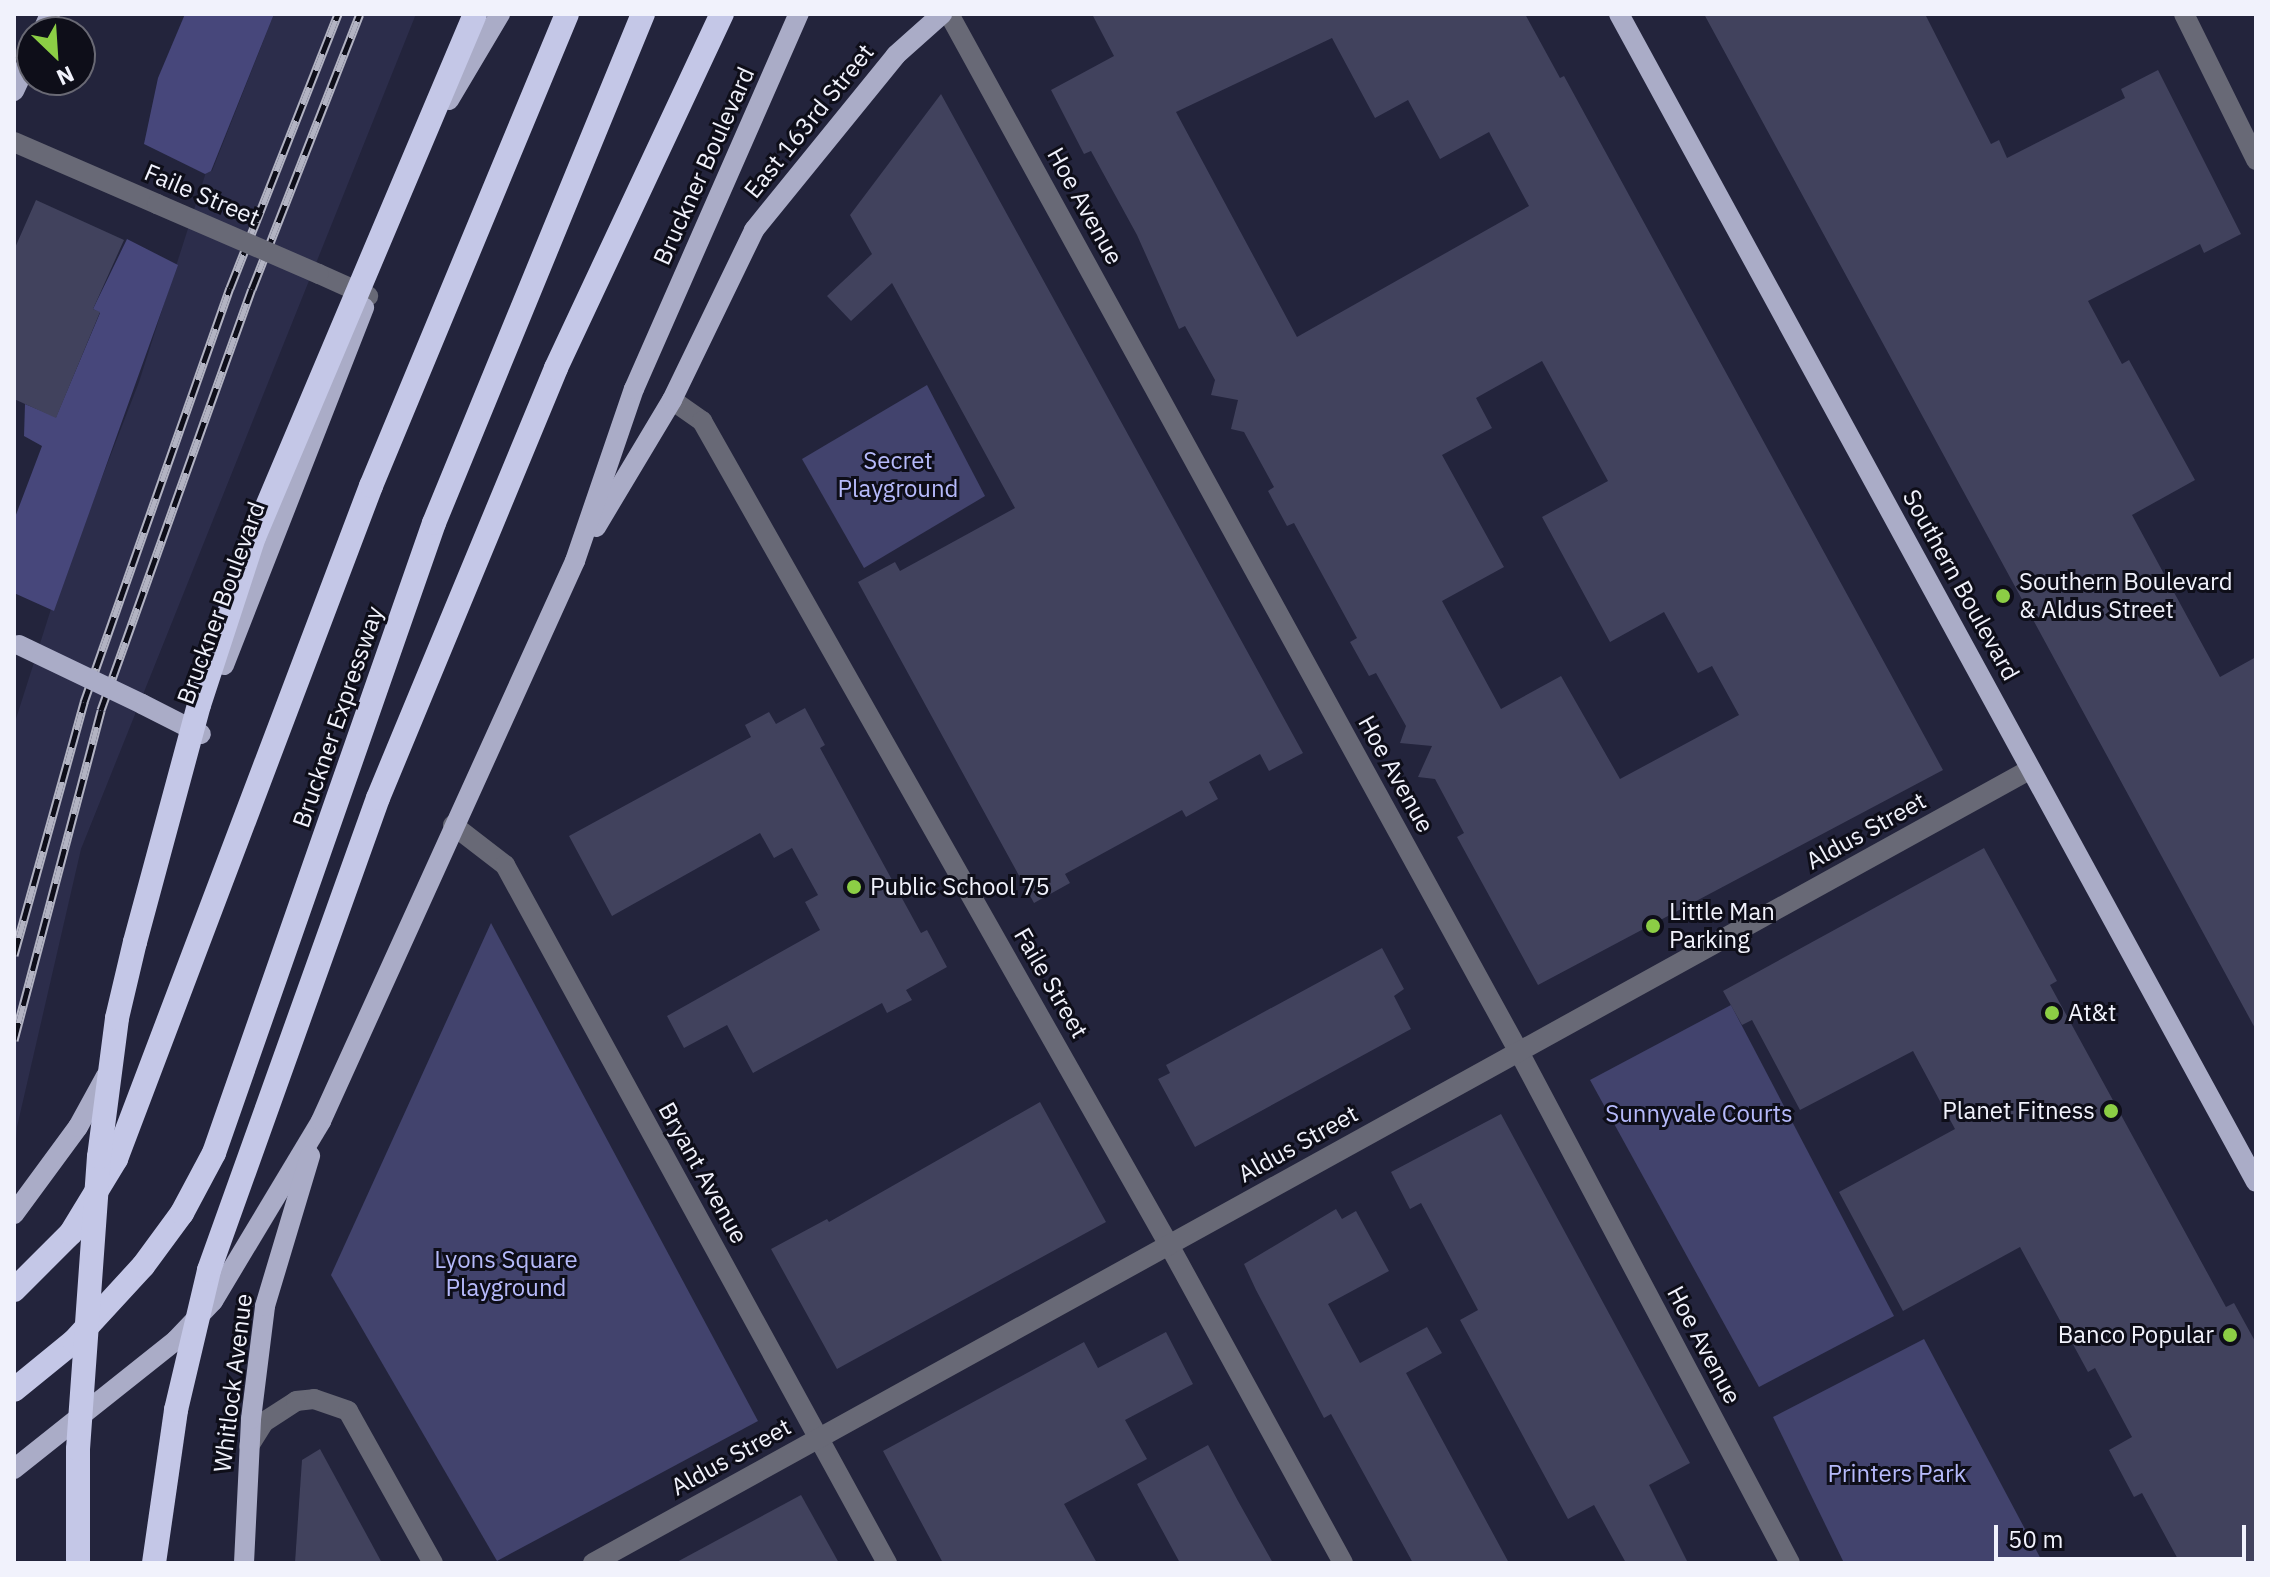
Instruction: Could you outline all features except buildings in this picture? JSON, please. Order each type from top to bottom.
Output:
[{"type":"highway","points":[[78,1563],[78,1449],[99,1157],[117,1018],[135,942],[199,705],[254,537],[475,14]]},
{"type":"highway","name":"Bruckner Expressway","points":[[22,1283],[89,1210],[116,1159],[371,486],[567,14]]},
{"type":"highway","name":"Bruckner Expressway","points":[[14,1390],[40,1370],[143,1266],[182,1213],[214,1153],[434,523],[643,14]]},
{"type":"highway","points":[[154,1563],[176,1410],[209,1270],[367,827],[508,478],[722,14]]},
{"type":"main road","name":"Bruckner Boulevard","points":[[14,1214],[78,1127],[112,1061],[201,734],[242,613],[433,134],[500,14]]},
{"type":"main road","name":"East 163rd Street","points":[[754,230],[896,55],[942,14]]},
{"type":"main road","name":"Southern Boulevard","points":[[1619,14],[2256,1182]]},
{"type":"main road","name":"Bruckner Boulevard","points":[[14,1469],[176,1340],[213,1301],[321,1121],[575,561],[634,389],[799,15]]},
{"type":"main road","name":"Bruckner Boulevard","points":[[575,561],[672,400],[754,230]]},
{"type":"main road","points":[[16,644],[201,734]]},
{"type":"main road","name":"Whitlock Avenue","points":[[244,1563],[249,1446],[265,1306],[321,1121]]},
{"type":"street","name":"Hoe Avenue","points":[[949,14],[1519,1052],[1790,1563]]},
{"type":"street","points":[[2184,14],[2256,160]]},
{"type":"street","name":"Faile Street","points":[[14,142],[368,296]]},
{"type":"street","name":"Faile Street","points":[[672,400],[702,421],[1169,1245],[1343,1563]]},
{"type":"street","name":"Aldus Street","points":[[593,1563],[2029,770]]},
{"type":"street","name":"Bryant Avenue","points":[[453,825],[505,865],[887,1563]]},
{"type":"street","points":[[249,1446],[264,1422],[296,1401],[314,1399],[348,1411],[433,1563]]},
{"type":"shaded area","points":[[185,14],[274,14],[211,171],[205,174],[144,144],[158,78]]},
{"type":"shaded area","points":[[274,14],[416,14],[81,849],[17,1127],[14,1165],[14,725],[51,609],[139,382],[207,169],[212,171]]},
{"type":"shaded area","points":[[127,239],[178,265],[54,611],[14,593],[14,520],[42,446],[24,436],[25,404],[56,417],[100,313],[93,309]]},
{"type":"green space","name":"Secret Playground","points":[[927,385],[985,496],[864,568],[802,459]]},
{"type":"green space","name":"Lyons Square Playground","points":[[491,923],[758,1421],[497,1561],[331,1275]]},
{"type":"green space","name":"Sunnyvale Courts","points":[[1731,1005],[1894,1316],[1759,1387],[1590,1080]]},
{"type":"green space","name":"Printers Park","points":[[1924,1339],[2043,1563],[1844,1563],[1773,1417]]},
{"type":"railway","points":[[14,955],[84,702],[230,288],[338,14]]},
{"type":"railway","points":[[14,1040],[101,710],[252,289],[360,14]]},
{"type":"place","name":"Southern Boulevard & Aldus Street","points":[[2003,596]]},
{"type":"place","name":"Public School 75","points":[[854,887]]},
{"type":"place","name":"Little Man Parking","points":[[1653,926]]},
{"type":"place","name":"At&t","points":[[2052,1013]]},
{"type":"place","name":"Planet Fitness","points":[[2111,1111]]},
{"type":"place","name":"Banco Popular","points":[[2230,1335]]}]
